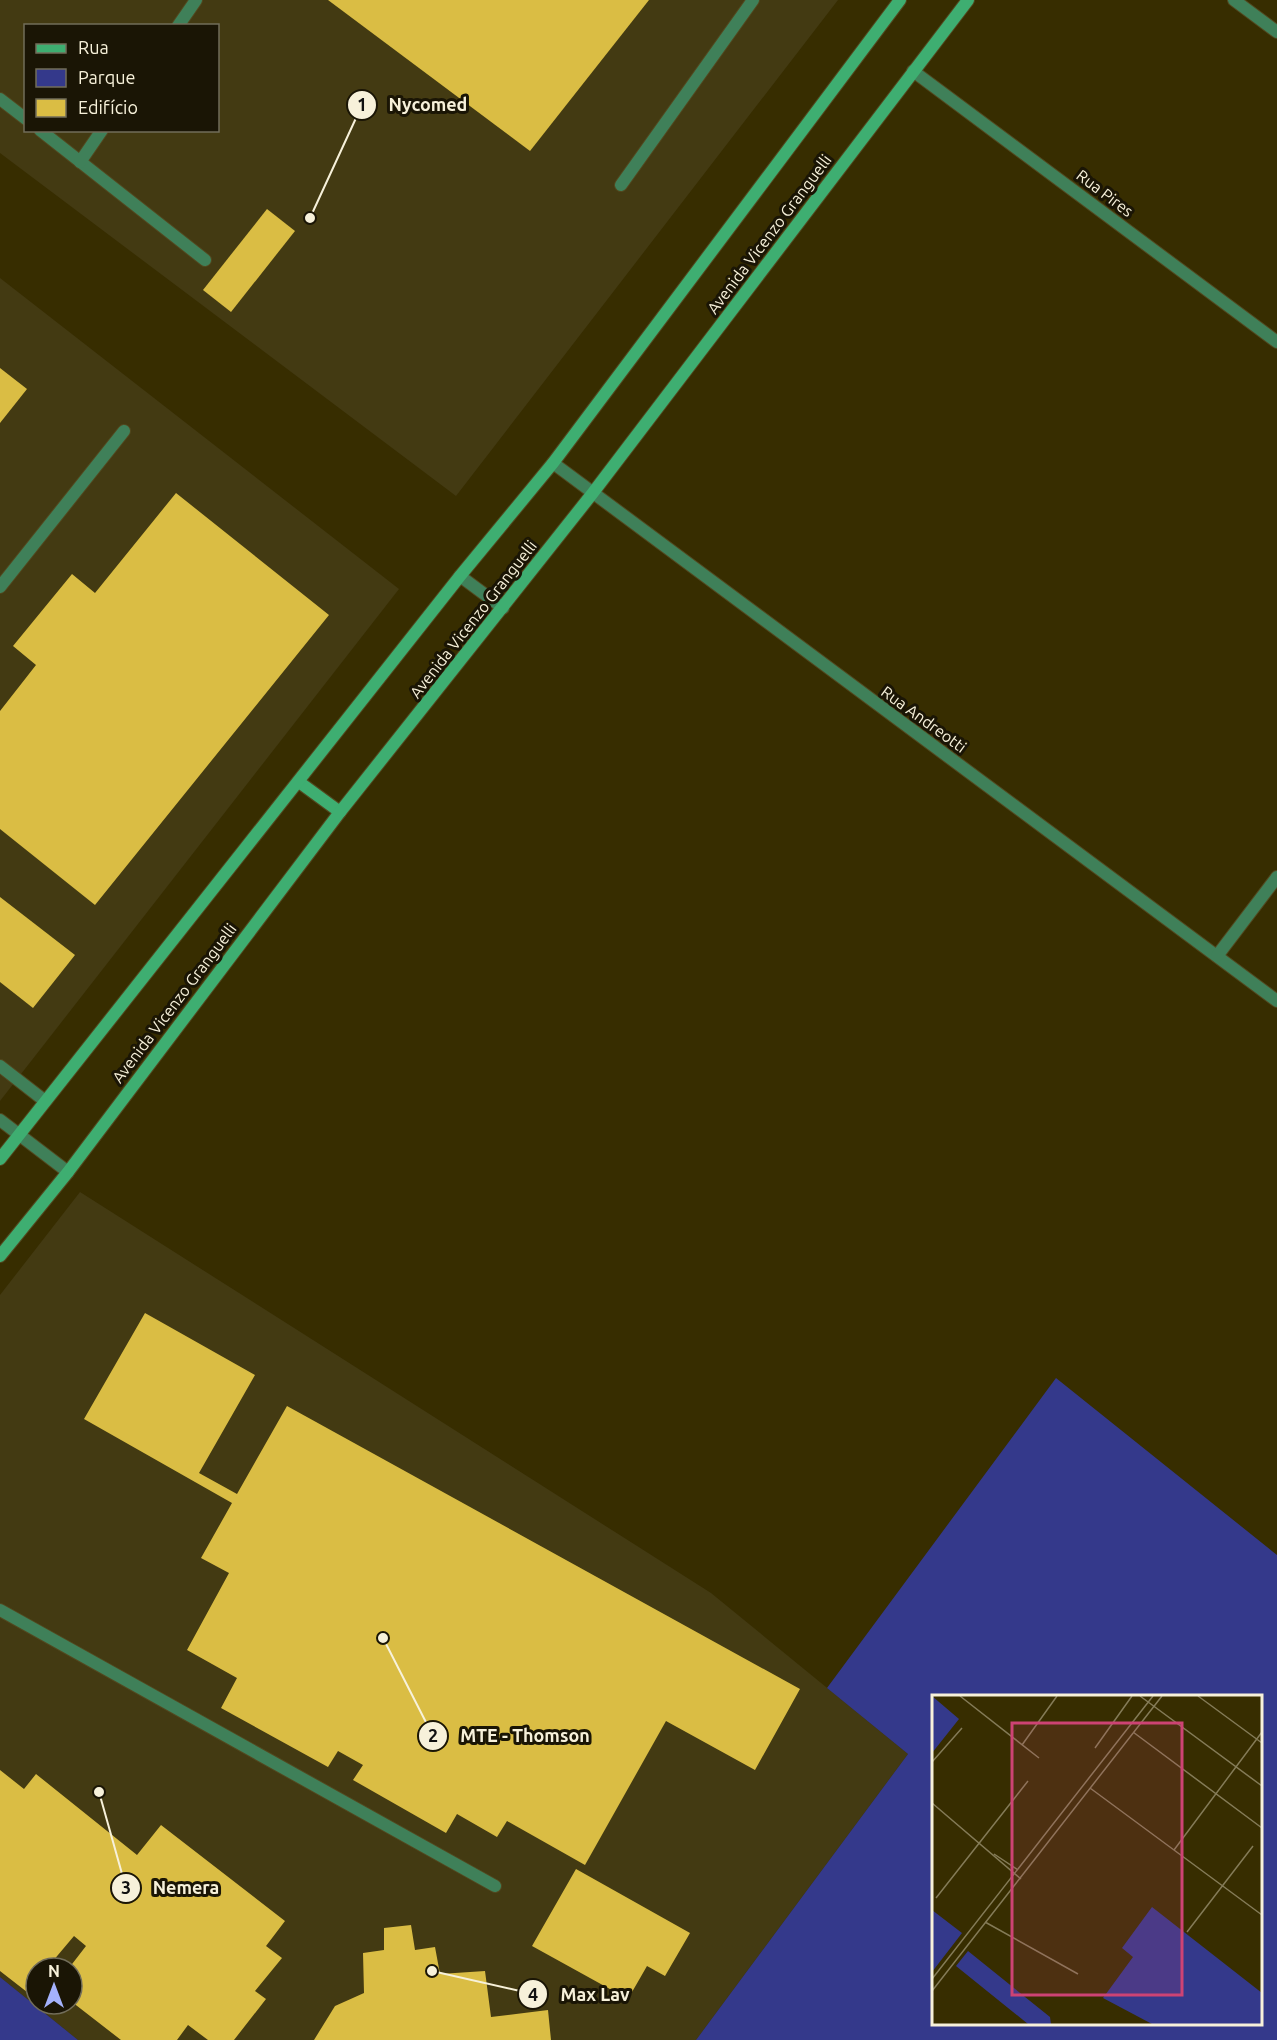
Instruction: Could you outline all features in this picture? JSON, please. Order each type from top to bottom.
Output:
[{"type":"street","points":[[179,24],[196,0]]},
{"type":"street","points":[[621,185],[753,0]]},
{"type":"street","points":[[0,1160],[460,576],[553,463],[900,0]]},
{"type":"street","name":"Avenida Vicenzo Granguelli","points":[[0,1256],[68,1172],[340,812],[592,494],[968,0]]},
{"type":"street","points":[[1234,0],[1277,32]]},
{"type":"street","name":"Rua Pires","points":[[914,71],[1277,342]]},
{"type":"street","points":[[0,99],[24,117]]},
{"type":"street","points":[[42,132],[205,260]]},
{"type":"street","points":[[80,162],[101,132]]},
{"type":"street","points":[[0,587],[124,431]]},
{"type":"street","name":"Rua Andreotti","points":[[553,463],[1277,1001]]},
{"type":"street","points":[[460,576],[503,608]]},
{"type":"street","points":[[299,782],[340,812]]},
{"type":"street","points":[[1217,956],[1277,877]]},
{"type":"street","points":[[0,1066],[45,1101]]},
{"type":"street","points":[[0,1120],[68,1172]]},
{"type":"street","points":[[0,1610],[495,1886]]},
{"type":"shaded area","points":[[0,0],[838,0],[456,496],[0,153]]},
{"type":"shaded area","points":[[0,278],[399,589],[0,1101]]},
{"type":"shaded area","points":[[80,1192],[711,1593],[908,1754],[696,2040],[78,2040],[48,2016],[84,2016],[84,1956],[24,1956],[24,1996],[0,1977],[0,1295]]},
{"type":"green space","points":[[1056,1378],[1277,1555],[1277,2040],[696,2040],[908,1754],[827,1688]]},
{"type":"green space","points":[[0,1977],[24,1996],[24,2016],[48,2016],[78,2040],[0,2040]]},
{"type":"building","points":[[328,0],[649,0],[530,151]]},
{"type":"building","points":[[267,209],[295,231],[231,312],[203,290]]},
{"type":"building","points":[[0,368],[27,389],[0,423]]},
{"type":"building","points":[[176,493],[329,615],[95,905],[0,829],[0,711],[36,665],[13,646],[72,574],[95,593]]},
{"type":"building","points":[[0,897],[75,955],[33,1008],[0,982]]},
{"type":"building","points":[[145,1313],[255,1375],[199,1473],[237,1494],[287,1406],[800,1689],[755,1770],[666,1721],[585,1865],[507,1821],[497,1837],[457,1814],[446,1833],[353,1780],[363,1765],[338,1751],[328,1767],[221,1708],[237,1678],[187,1650],[229,1573],[201,1558],[232,1503],[84,1419]]},
{"type":"building","points":[[0,1770],[24,1789],[36,1774],[137,1855],[161,1825],[285,1921],[266,1946],[282,1958],[255,1991],[266,1999],[234,2040],[208,2040],[188,2025],[177,2040],[121,2040],[84,2011],[84,1956],[78,1956],[86,1946],[74,1936],[57,1956],[24,1956],[24,1990],[0,1971]]},
{"type":"building","points":[[576,1869],[690,1933],[665,1976],[647,1966],[628,1999],[532,1946]]},
{"type":"building","points":[[411,1925],[415,1950],[435,1947],[440,1974],[485,1971],[491,2017],[548,2010],[551,2040],[314,2040],[335,2006],[364,1993],[363,1953],[384,1950],[384,1928]]},
{"type":"place","name":"Nycomed","points":[[310,218]]},
{"type":"place","name":"MTE - Thomson","points":[[383,1638]]},
{"type":"place","name":"Nemera","points":[[99,1792]]},
{"type":"place","name":"Max Lav","points":[[432,1971]]}]
